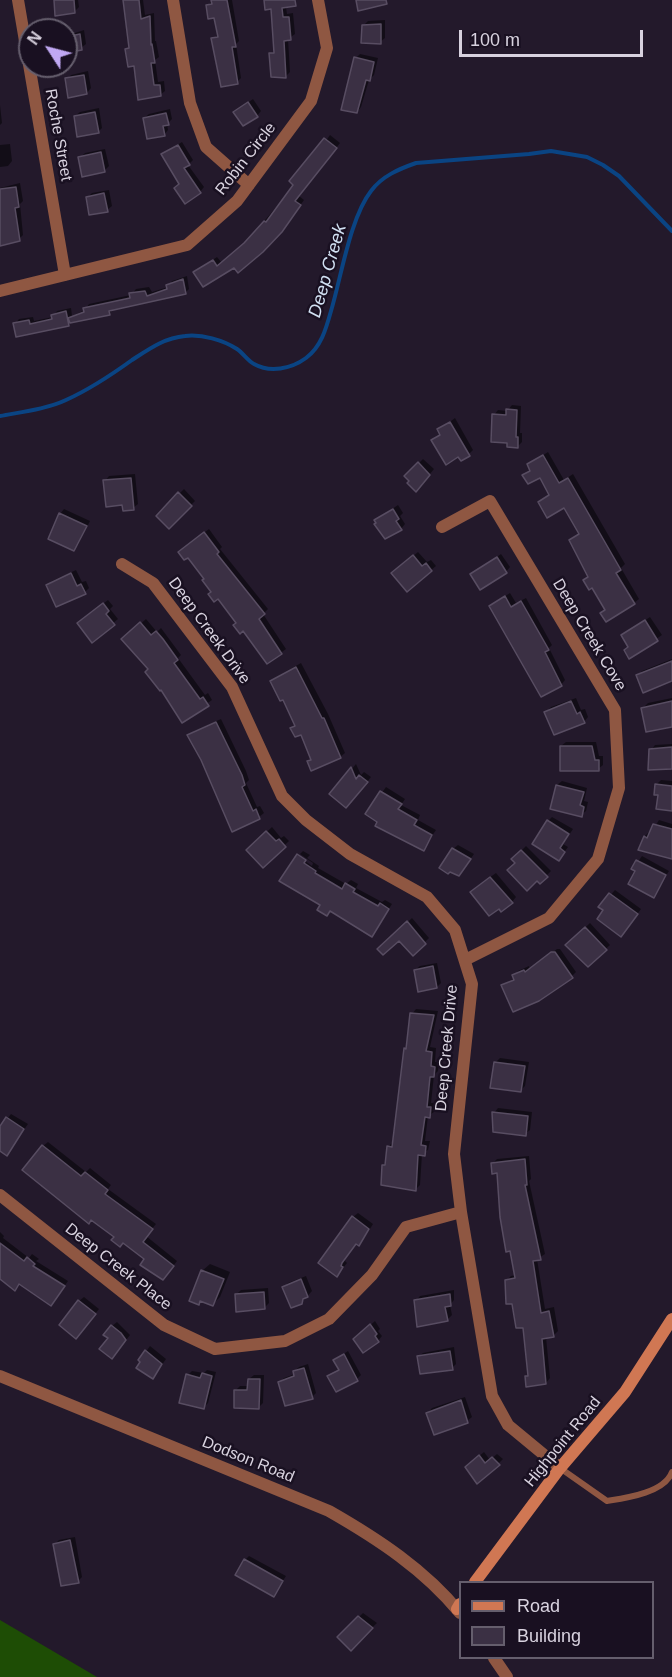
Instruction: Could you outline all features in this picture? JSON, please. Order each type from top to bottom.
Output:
[{"type":"street","name":"Roche Street","points":[[18,0],[65,275]]},
{"type":"street","points":[[173,0],[190,103],[206,147],[249,185]]},
{"type":"street","name":"Robin Circle","points":[[0,291],[187,245],[237,201],[311,101],[327,48],[318,0]]},
{"type":"street","name":"Deep Creek Cove","points":[[442,527],[490,501],[615,710],[619,788],[598,859],[549,918],[465,960]]},
{"type":"street","name":"Deep Creek Drive","points":[[122,564],[153,583],[232,687],[282,796],[306,820],[350,854],[427,897],[455,930],[472,984],[454,1154],[461,1212],[492,1396],[508,1425],[560,1468]]},
{"type":"street","name":"Deep Creek Place","points":[[0,1195],[164,1325],[215,1349],[285,1341],[329,1319],[372,1275],[406,1227],[461,1212]]},
{"type":"street","name":"Highpoint Road","points":[[476,1581],[560,1468],[625,1392],[672,1319]]},
{"type":"street","name":"Dodson Road","points":[[0,1376],[329,1512],[368,1533],[398,1554],[459,1609]]},
{"type":"street","points":[[495,1659],[507,1677]]},
{"type":"lane","points":[[560,1468],[607,1501],[644,1495],[670,1478],[672,1472]]},
{"type":"green space","points":[[0,1620],[97,1677],[0,1677]]},
{"type":"building","points":[[54,0],[74,0],[75,13],[55,16]]},
{"type":"building","points":[[123,0],[139,0],[141,19],[150,16],[151,45],[155,63],[151,63],[154,85],[160,85],[161,96],[138,100],[134,66],[128,67],[125,49],[129,48]]},
{"type":"building","points":[[211,0],[227,0],[236,47],[232,47],[238,84],[221,87],[211,38],[218,37],[214,18],[208,19],[206,5],[212,4]]},
{"type":"building","points":[[264,0],[295,0],[296,6],[282,8],[283,17],[289,17],[291,40],[284,41],[286,78],[271,77],[269,53],[274,53],[271,9],[265,10]]},
{"type":"building","points":[[356,0],[386,0],[387,4],[358,11]]},
{"type":"building","points":[[381,24],[381,44],[361,43],[362,25]]},
{"type":"building","points":[[78,34],[80,34],[82,50],[78,51]]},
{"type":"building","points":[[354,57],[374,62],[370,81],[366,80],[357,113],[341,110]]},
{"type":"building","points":[[84,75],[87,94],[68,98],[65,78],[78,78],[78,76]]},
{"type":"building","points":[[248,102],[258,117],[243,126],[233,112]]},
{"type":"building","points":[[95,112],[99,133],[77,137],[74,116]]},
{"type":"building","points":[[166,113],[169,125],[163,126],[165,136],[147,139],[143,118]]},
{"type":"building","points":[[324,138],[337,148],[295,201],[301,205],[282,232],[238,273],[234,268],[203,287],[193,272],[213,260],[217,266],[244,243],[264,221],[266,222],[293,185],[289,181]]},
{"type":"building","points":[[178,145],[190,165],[184,168],[201,193],[185,204],[174,188],[179,184],[161,154]]},
{"type":"building","points":[[101,152],[105,172],[82,177],[78,157]]},
{"type":"building","points":[[16,187],[19,207],[15,208],[20,241],[0,246],[0,189]]},
{"type":"building","points":[[104,193],[108,212],[89,215],[86,197]]},
{"type":"building","points":[[183,279],[186,294],[109,311],[110,315],[70,323],[68,318],[84,312],[83,308],[130,298],[129,293],[145,291],[147,296],[167,289],[166,285]]},
{"type":"building","points":[[66,311],[69,326],[16,337],[13,323],[29,320],[30,324],[52,319],[51,315]]},
{"type":"building","points":[[506,409],[517,410],[518,448],[507,447],[507,443],[491,442],[492,414],[506,415]]},
{"type":"building","points":[[450,422],[470,456],[461,461],[458,457],[446,465],[431,440],[440,435],[437,429]]},
{"type":"building","points":[[543,455],[559,483],[568,478],[621,570],[616,573],[635,604],[606,622],[600,613],[605,610],[592,588],[589,590],[583,580],[588,577],[569,540],[579,534],[564,508],[547,518],[538,502],[549,495],[540,478],[528,484],[522,475],[530,471],[527,464]]},
{"type":"building","points":[[418,462],[430,475],[416,492],[404,476]]},
{"type":"building","points":[[131,478],[134,510],[123,511],[122,505],[106,507],[103,480]]},
{"type":"building","points":[[178,492],[192,506],[169,529],[156,516]]},
{"type":"building","points":[[393,509],[399,519],[396,521],[402,530],[385,539],[374,524],[376,523],[374,520]]},
{"type":"building","points":[[59,513],[87,526],[74,551],[48,539]]},
{"type":"building","points":[[204,532],[219,552],[217,554],[265,614],[259,619],[282,654],[267,664],[243,631],[240,634],[233,625],[236,623],[218,599],[214,602],[208,594],[211,592],[202,580],[204,579],[188,558],[184,560],[178,552]]},
{"type":"building","points":[[413,555],[422,566],[426,563],[432,571],[407,592],[391,573]]},
{"type":"building","points":[[497,557],[507,573],[480,590],[470,574]]},
{"type":"building","points":[[71,573],[77,586],[81,584],[86,594],[56,607],[46,585]]},
{"type":"building","points":[[505,596],[511,607],[521,601],[549,650],[545,652],[562,686],[541,697],[489,606]]},
{"type":"building","points":[[103,603],[109,611],[106,614],[115,625],[92,643],[77,623]]},
{"type":"building","points":[[645,620],[658,641],[629,659],[624,650],[628,647],[621,635]]},
{"type":"building","points":[[140,622],[151,635],[156,631],[163,639],[178,660],[174,663],[200,699],[203,697],[209,706],[182,723],[161,690],[145,672],[148,669],[121,639]]},
{"type":"building","points":[[672,661],[672,681],[643,693],[636,675]]},
{"type":"building","points":[[296,667],[324,718],[341,758],[311,771],[307,761],[311,760],[301,735],[295,737],[290,728],[295,726],[283,700],[280,701],[270,681]]},
{"type":"building","points":[[571,701],[577,714],[580,712],[585,723],[554,735],[544,712]]},
{"type":"building","points":[[672,701],[672,727],[646,732],[641,708]]},
{"type":"building","points":[[216,722],[242,775],[245,785],[242,787],[253,811],[256,809],[260,819],[232,832],[201,760],[187,735]]},
{"type":"building","points":[[560,746],[592,746],[595,760],[599,760],[599,771],[560,771]]},
{"type":"building","points":[[672,747],[672,769],[648,770],[649,749]]},
{"type":"building","points":[[351,767],[356,779],[359,775],[368,782],[346,808],[329,794]]},
{"type":"building","points":[[655,784],[672,786],[672,811],[656,809],[658,795],[654,795]]},
{"type":"building","points":[[556,785],[584,792],[580,805],[584,807],[582,817],[550,809]]},
{"type":"building","points":[[380,791],[402,804],[398,809],[417,820],[414,825],[432,835],[424,851],[375,826],[377,822],[365,814]]},
{"type":"building","points":[[547,820],[569,834],[560,848],[565,852],[559,861],[532,844]]},
{"type":"building","points":[[653,824],[672,829],[672,859],[638,850]]},
{"type":"building","points":[[266,831],[276,841],[279,839],[286,847],[263,868],[246,850]]},
{"type":"building","points":[[452,848],[471,859],[459,876],[450,872],[448,874],[439,868]]},
{"type":"building","points":[[521,850],[548,877],[540,884],[537,881],[527,891],[507,870],[515,863],[511,859]]},
{"type":"building","points":[[297,854],[306,860],[304,863],[316,871],[315,873],[342,889],[345,883],[355,889],[353,892],[378,906],[380,903],[389,909],[372,937],[330,911],[327,916],[317,910],[320,905],[279,881]]},
{"type":"building","points":[[636,860],[666,875],[654,898],[628,884],[635,871],[631,869]]},
{"type":"building","points":[[490,877],[513,903],[501,912],[499,909],[489,916],[470,892]]},
{"type":"building","points":[[609,893],[638,914],[621,937],[597,919],[603,910],[598,907]]},
{"type":"building","points":[[407,921],[426,944],[413,956],[399,941],[383,955],[377,949]]},
{"type":"building","points":[[585,927],[607,950],[588,967],[565,945]]},
{"type":"building","points":[[551,952],[555,952],[573,978],[539,1001],[513,1012],[501,985],[514,980],[512,975],[524,970],[525,972]]},
{"type":"building","points":[[433,966],[437,988],[418,992],[414,970]]},
{"type":"building","points":[[410,1013],[434,1015],[426,1051],[432,1052],[431,1066],[435,1067],[434,1077],[430,1077],[427,1107],[431,1107],[430,1118],[425,1117],[421,1145],[426,1146],[425,1156],[418,1155],[416,1191],[381,1185],[382,1165],[385,1165],[387,1146],[392,1147]]},
{"type":"building","points":[[494,1062],[525,1066],[521,1092],[490,1088]]},
{"type":"building","points":[[492,1112],[528,1116],[526,1136],[493,1132]]},
{"type":"building","points":[[6,1117],[24,1129],[7,1156],[0,1151],[0,1126]]},
{"type":"building","points":[[42,1145],[81,1176],[85,1172],[108,1190],[105,1194],[153,1229],[143,1242],[174,1266],[163,1280],[140,1265],[144,1259],[123,1243],[120,1247],[111,1240],[114,1237],[91,1220],[89,1224],[22,1170]]},
{"type":"building","points":[[525,1159],[527,1185],[525,1185],[541,1260],[533,1261],[541,1313],[549,1311],[554,1337],[542,1339],[546,1384],[526,1387],[525,1376],[528,1376],[523,1328],[516,1328],[512,1304],[506,1304],[505,1280],[515,1278],[510,1251],[506,1252],[500,1217],[497,1173],[492,1174],[491,1163]]},
{"type":"building","points":[[352,1216],[369,1229],[359,1246],[356,1244],[342,1263],[343,1267],[337,1277],[318,1263]]},
{"type":"building","points":[[0,1243],[24,1261],[27,1257],[35,1264],[33,1266],[65,1286],[51,1306],[19,1284],[15,1291],[0,1279]]},
{"type":"building","points":[[201,1270],[224,1279],[213,1306],[200,1301],[199,1305],[189,1301]]},
{"type":"building","points":[[301,1279],[308,1297],[303,1299],[302,1304],[291,1308],[282,1287]]},
{"type":"building","points":[[264,1292],[265,1309],[236,1312],[235,1294]]},
{"type":"building","points":[[450,1294],[451,1306],[445,1307],[448,1321],[417,1327],[414,1300]]},
{"type":"building","points":[[78,1300],[96,1314],[76,1339],[59,1325]]},
{"type":"building","points":[[370,1324],[379,1342],[363,1353],[353,1339]]},
{"type":"building","points":[[111,1325],[126,1340],[112,1359],[99,1349],[108,1338],[103,1335]]},
{"type":"building","points":[[145,1350],[162,1364],[153,1379],[136,1368]]},
{"type":"building","points":[[450,1351],[453,1370],[420,1374],[417,1356]]},
{"type":"building","points":[[344,1354],[358,1381],[336,1392],[327,1376],[339,1370],[333,1360]]},
{"type":"building","points":[[304,1368],[313,1399],[285,1406],[278,1382],[294,1376],[293,1371]]},
{"type":"building","points":[[202,1373],[212,1376],[204,1409],[179,1403],[186,1374],[200,1378]]},
{"type":"building","points":[[248,1379],[260,1379],[259,1409],[234,1408],[234,1390],[247,1390]]},
{"type":"building","points":[[461,1400],[468,1423],[434,1435],[426,1413]]},
{"type":"building","points":[[479,1455],[485,1463],[492,1457],[500,1465],[477,1484],[465,1467]]},
{"type":"building","points":[[70,1540],[79,1583],[61,1586],[53,1544]]},
{"type":"building","points":[[244,1559],[283,1581],[274,1597],[235,1575]]},
{"type":"building","points":[[358,1616],[373,1628],[351,1651],[337,1637]]},
{"type":"waterway","name":"Deep Creek","points":[[0,416],[42,408],[66,400],[100,382],[151,348],[177,337],[198,336],[219,340],[237,349],[260,367],[274,369],[300,362],[316,349],[325,331],[352,232],[364,203],[380,181],[416,163],[551,151],[587,157],[619,176],[672,231]]}]
